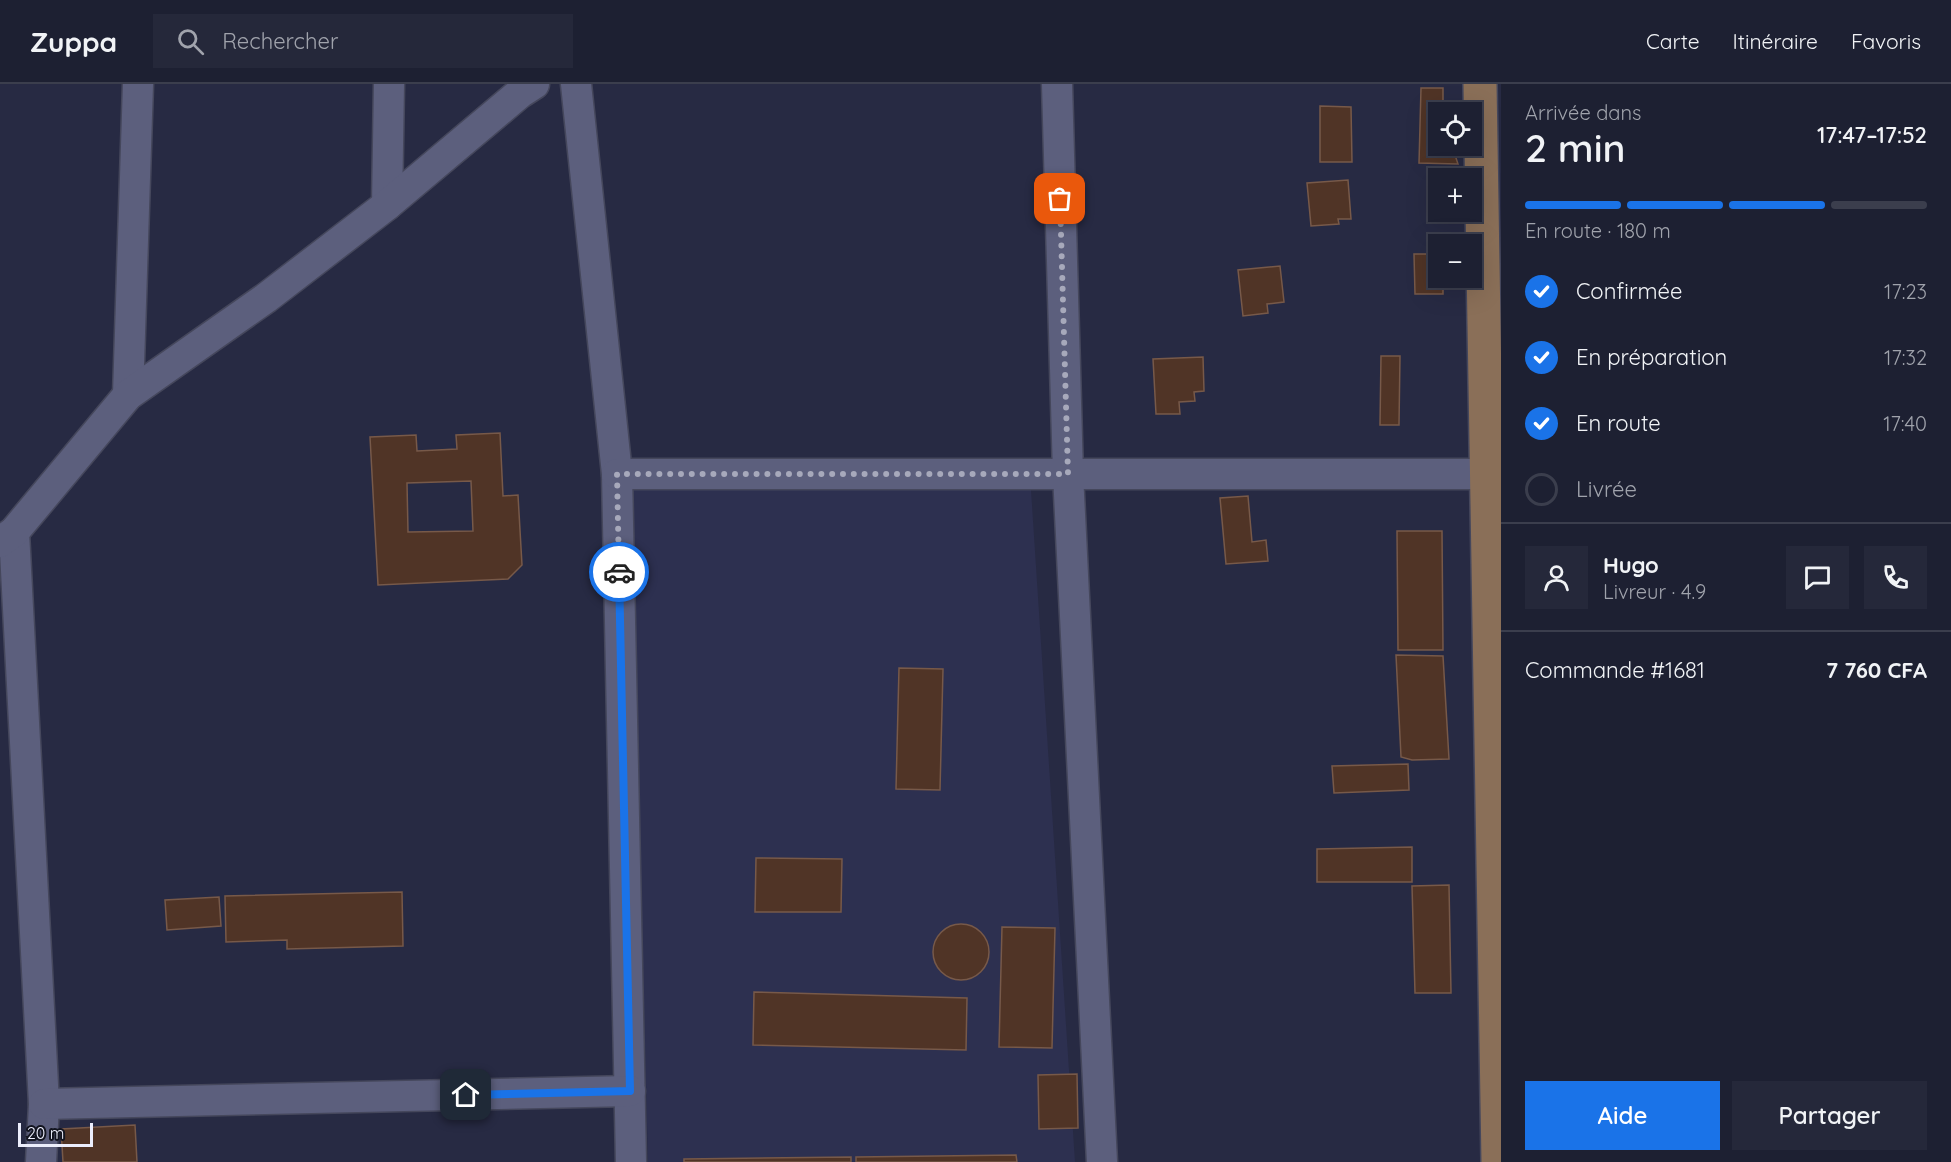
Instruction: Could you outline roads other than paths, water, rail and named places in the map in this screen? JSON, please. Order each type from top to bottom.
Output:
[{"type":"main road","points":[[1480,84],[1493,318],[1487,474],[1495,605],[1498,1162]]},
{"type":"street","points":[[128,395],[138,84]]},
{"type":"street","points":[[387,205],[389,84]]},
{"type":"street","points":[[41,1162],[44,1104],[7,537],[128,395],[266,298],[387,205],[520,93],[534,84]]},
{"type":"street","points":[[576,84],[617,474],[631,1162]]},
{"type":"street","points":[[1057,84],[1068,474],[1102,1162]]},
{"type":"street","points":[[617,474],[1487,474]]},
{"type":"street","points":[[44,1104],[630,1091]]}]
